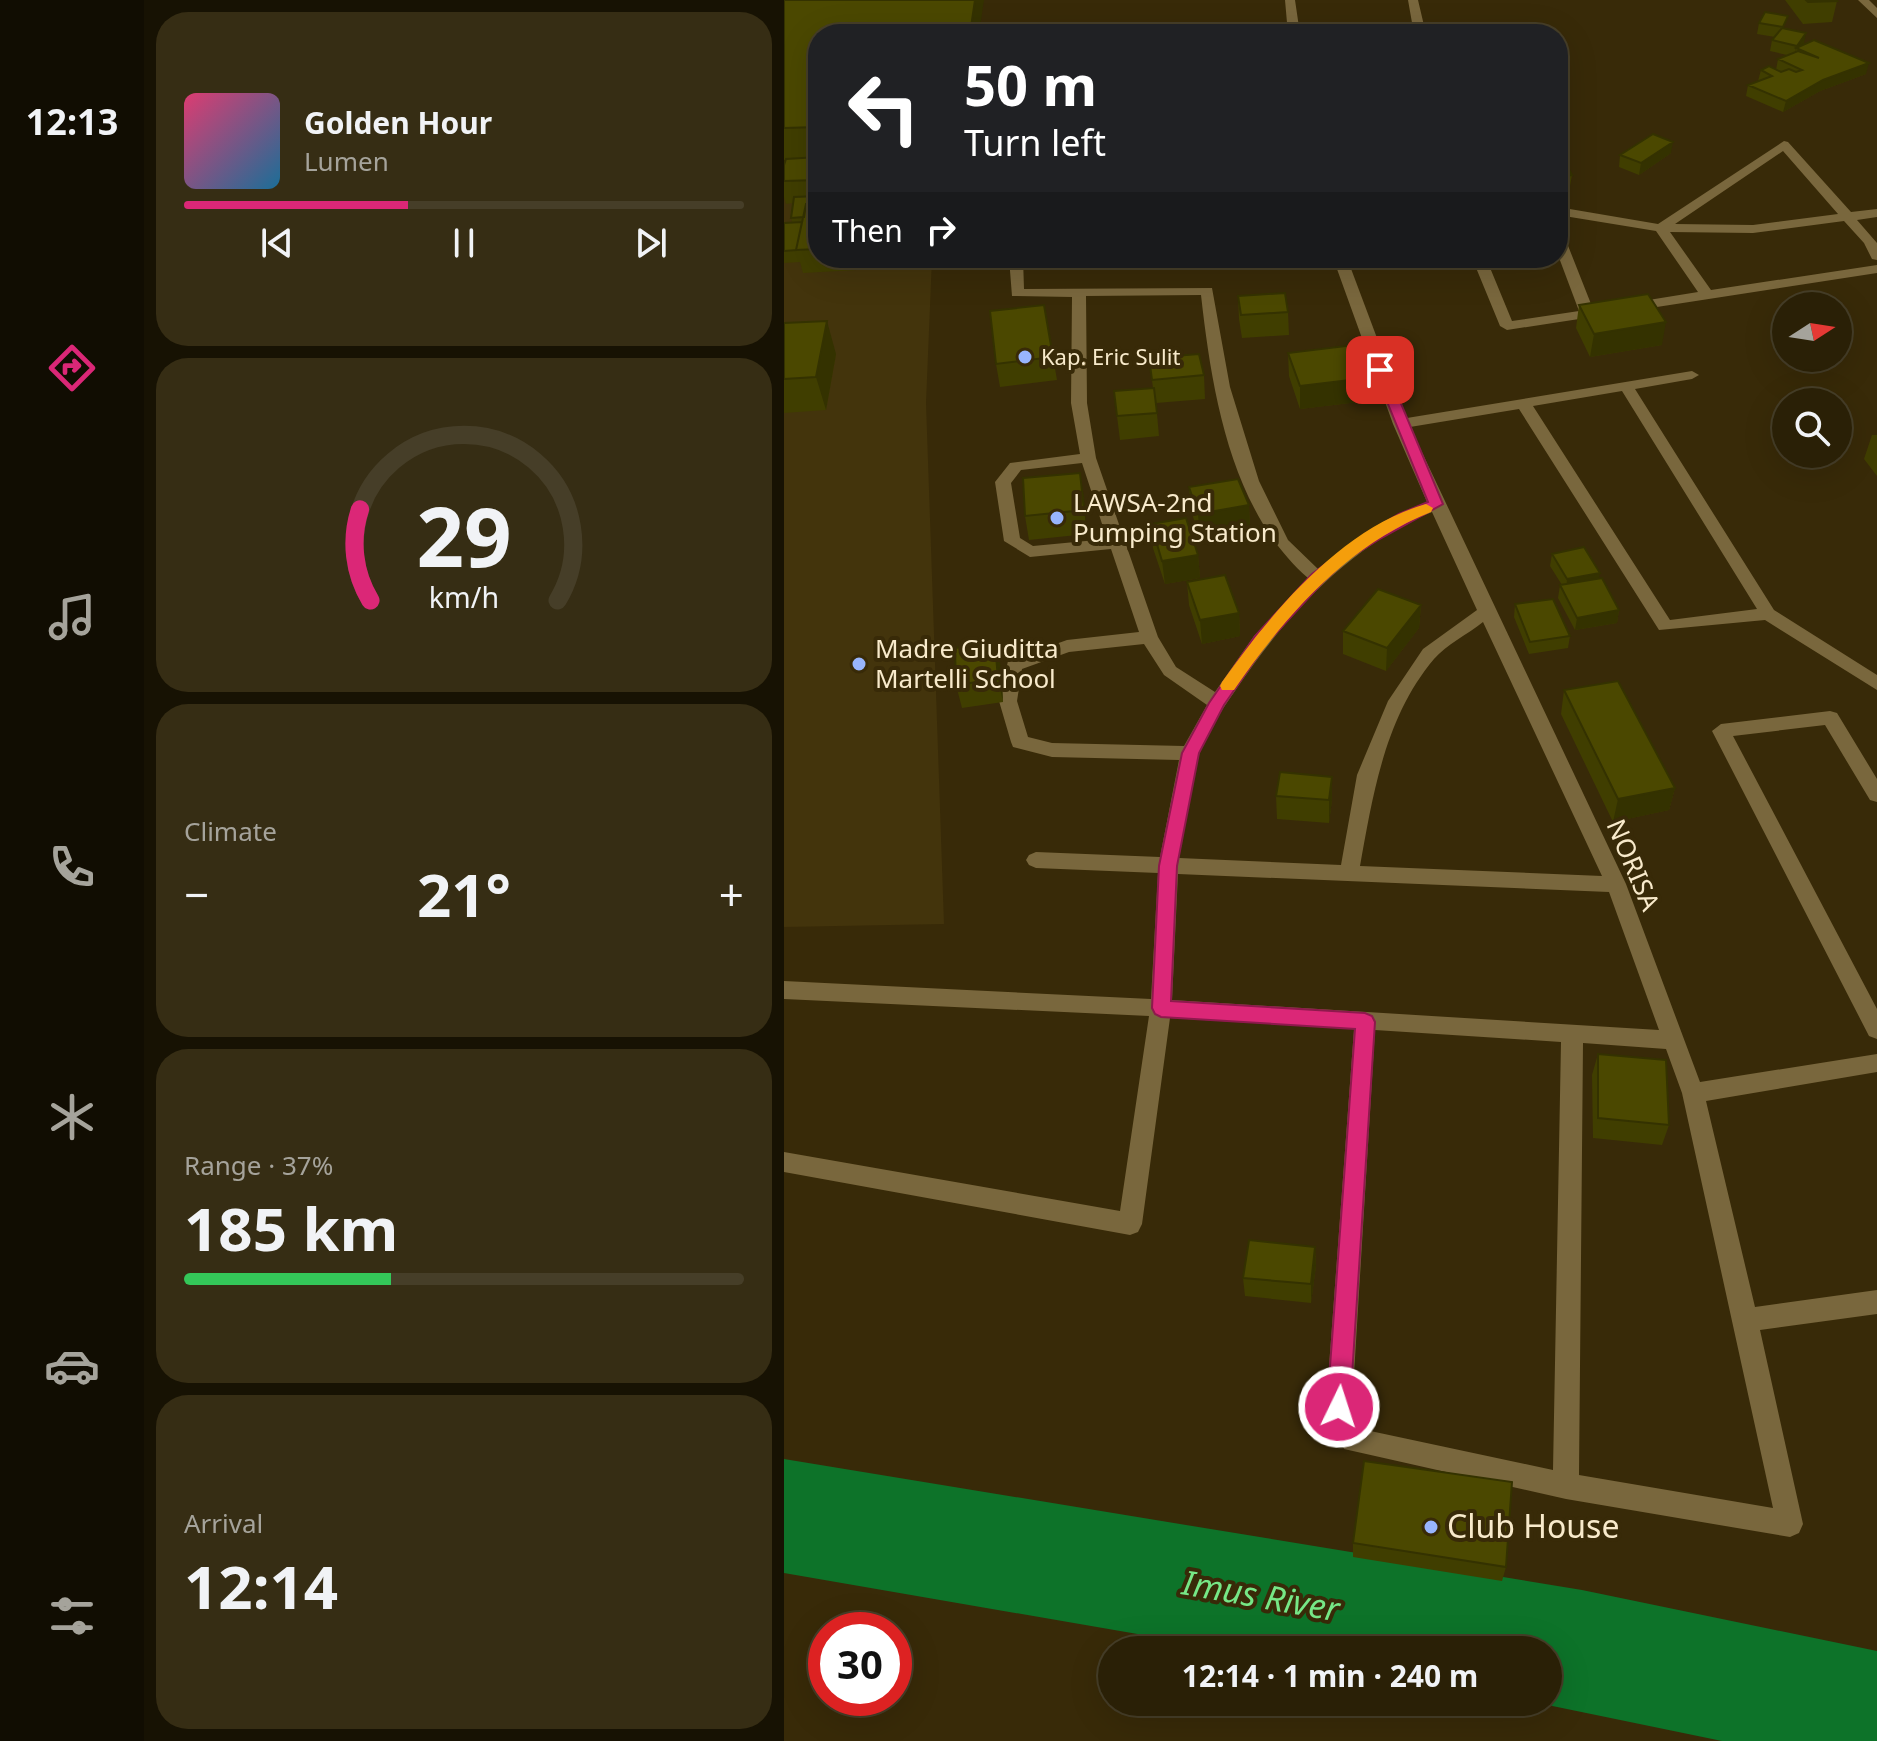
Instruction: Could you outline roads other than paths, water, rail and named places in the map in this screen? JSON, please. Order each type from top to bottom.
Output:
[{"type":"street","points":[[1290,0],[1293,24]]},
{"type":"street","points":[[1413,0],[1418,24]]},
{"type":"street","points":[[1863,0],[1877,15]]},
{"type":"street","points":[[1660,228],[1784,145],[1870,242],[1877,256]]},
{"type":"street","points":[[1568,213],[1660,228],[1753,229],[1877,213]]},
{"type":"street","points":[[1660,228],[1706,294]]},
{"type":"street","points":[[1568,264],[1588,315]]},
{"type":"street","points":[[1016,268],[1017,293],[1207,291],[1213,350],[1250,476],[1280,541],[1318,578]]},
{"type":"street","name":"NORISA","points":[[1344,268],[1401,424],[1436,504],[1616,884],[1693,1093],[1790,1524],[1566,1486]]},
{"type":"street","points":[[1483,268],[1507,326],[1877,269]]},
{"type":"street","points":[[1079,293],[1079,403],[1088,458],[1149,637],[1170,671],[1217,703]]},
{"type":"street","points":[[1401,424],[1692,375]]},
{"type":"street","points":[[1626,386],[1768,614],[1877,684]]},
{"type":"street","points":[[1523,403],[1665,626],[1768,614]]},
{"type":"street","points":[[1088,458],[1016,466],[1003,482],[1012,541],[1030,552],[1117,543]]},
{"type":"street","points":[[784,1162],[1130,1224],[1161,1008],[1168,866],[1190,753],[1217,703],[1260,640],[1318,578],[1343,556],[1372,537],[1404,517],[1436,504]]},
{"type":"street","points":[[1349,873],[1367,775],[1397,701],[1429,653],[1486,612]]},
{"type":"street","points":[[1149,637],[1067,646],[1014,665],[1008,701],[1020,742],[1052,750],[1190,753]]},
{"type":"street","points":[[1877,795],[1830,718],[1721,731],[1877,1030]]},
{"type":"street","points":[[1036,860],[1616,884]]},
{"type":"street","points":[[784,990],[1161,1008],[1674,1040]]},
{"type":"street","points":[[1365,1022],[1339,1407],[1353,1440],[1566,1486],[1572,1035]]},
{"type":"street","points":[[1693,1093],[1877,1063]]},
{"type":"street","points":[[1746,1320],[1877,1302]]},
{"type":"waterway","name":"Imus River","points":[[784,1516],[1582,1650],[1877,1713]]},
{"type":"place","name":"Kap. Eric Sulit","points":[[1025,357]]},
{"type":"place","name":"LAWSA-2nd Pumping Station","points":[[1057,518]]},
{"type":"place","name":"Madre Giuditta Martelli School","points":[[859,664]]},
{"type":"place","name":"Club House","points":[[1431,1527]]}]
